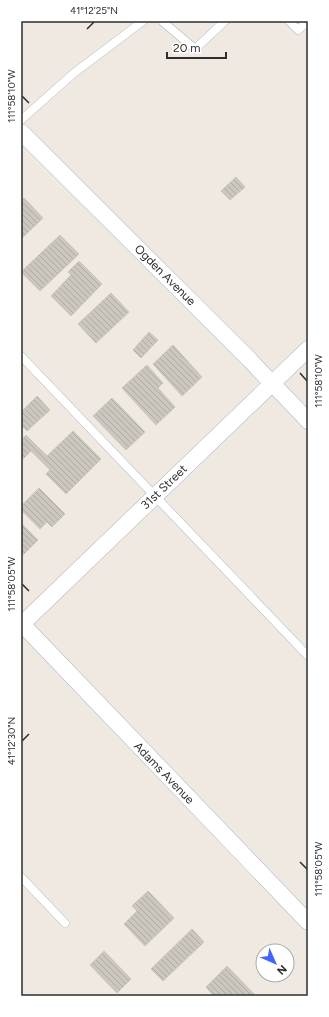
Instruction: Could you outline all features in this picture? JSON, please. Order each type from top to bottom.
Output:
[{"type":"street","name":"Ogden Avenue","points":[[21,132],[250,360],[272,384],[296,406],[308,420]]},
{"type":"street","name":"31st Street","points":[[21,624],[308,349]]},
{"type":"street","name":"Adams Avenue","points":[[21,624],[308,922]]},
{"type":"lane","points":[[21,120],[74,73],[143,21]]},
{"type":"lane","points":[[162,21],[195,49],[225,21]]},
{"type":"lane","points":[[289,21],[298,30],[308,21]]},
{"type":"lane","points":[[21,356],[308,656]]},
{"type":"lane","points":[[21,877],[65,923]]},
{"type":"building","points":[[236,177],[245,187],[230,200],[221,191]]},
{"type":"building","points":[[24,198],[43,218],[21,239],[21,201]]},
{"type":"building","points":[[60,235],[79,254],[40,291],[21,272]]},
{"type":"building","points":[[79,261],[102,284],[71,316],[51,296],[71,275],[68,272]]},
{"type":"building","points":[[111,293],[129,312],[96,343],[78,324]]},
{"type":"building","points":[[149,332],[158,340],[141,358],[133,350]]},
{"type":"building","points":[[173,345],[202,377],[182,396],[153,364]]},
{"type":"building","points":[[147,365],[163,383],[158,388],[175,407],[156,425],[122,388]]},
{"type":"building","points":[[37,396],[50,410],[27,431],[21,425],[21,412]]},
{"type":"building","points":[[112,398],[145,432],[126,450],[93,416]]},
{"type":"building","points":[[73,431],[101,459],[66,494],[46,474],[50,470],[31,451],[21,461],[21,440],[26,435],[47,456]]},
{"type":"building","points":[[39,488],[65,514],[52,527],[47,522],[40,529],[21,510],[21,506]]},
{"type":"building","points":[[21,523],[38,540],[21,557]]},
{"type":"building","points":[[148,891],[174,918],[145,946],[124,924],[137,911],[132,906]]},
{"type":"building","points":[[192,929],[204,942],[163,981],[151,969]]},
{"type":"building","points":[[104,951],[131,979],[117,993],[90,965]]},
{"type":"building","points":[[227,966],[255,995],[214,996],[206,987]]}]
